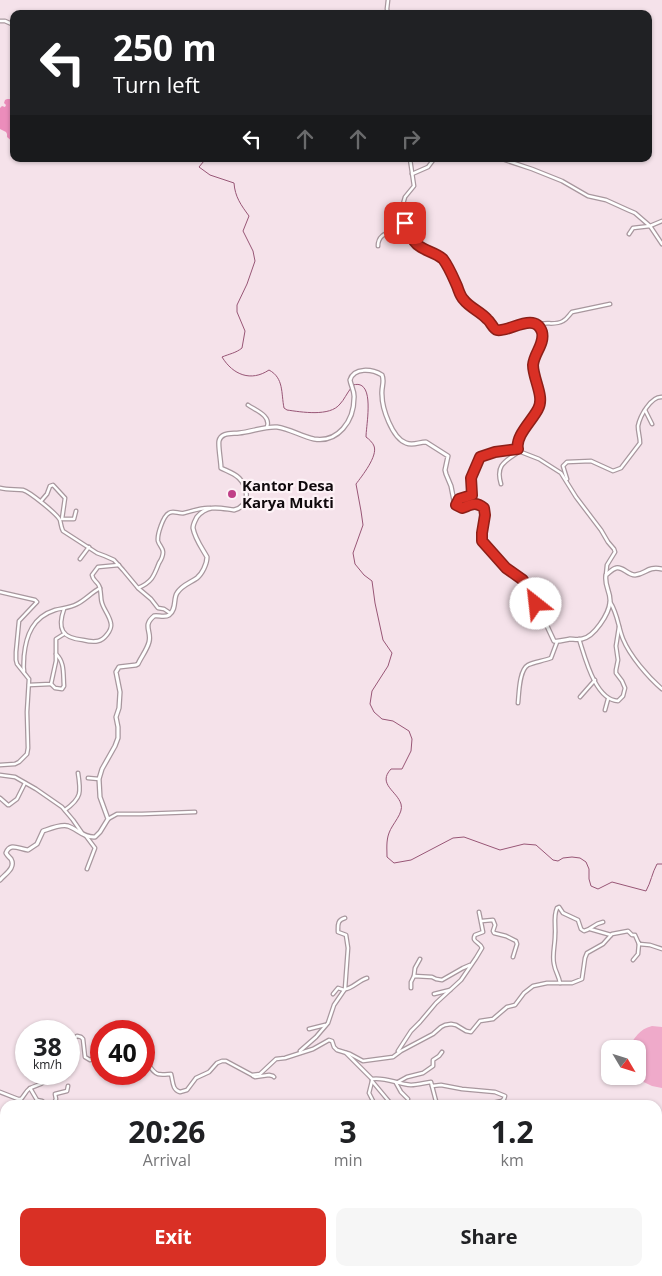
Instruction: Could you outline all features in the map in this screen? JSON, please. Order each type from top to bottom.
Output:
[{"type":"street","points":[[410,162],[414,186],[405,197],[403,204],[410,233],[415,242],[443,260],[463,299],[486,318],[495,329],[501,330],[532,323],[541,330],[542,344],[533,363],[534,376],[540,395],[540,405],[522,434],[518,443],[519,450]]},
{"type":"street","points":[[412,174],[428,167],[432,162]]},
{"type":"street","points":[[511,162],[562,180],[588,196],[606,200],[635,213],[650,226],[662,244]]},
{"type":"street","points":[[378,246],[378,240],[386,233],[400,228],[405,223],[406,216]]},
{"type":"street","points":[[629,234],[633,228],[650,226],[662,221]]},
{"type":"street","points":[[536,325],[562,322],[572,312],[610,304]]},
{"type":"street","points":[[138,588],[146,585],[151,580],[161,560],[163,551],[158,537],[167,514],[171,512],[182,513],[198,508],[234,510],[244,505],[247,496],[244,485],[236,475],[222,468],[220,438],[226,434],[246,433],[267,427],[284,429],[315,439],[324,440],[330,438],[341,431],[349,420],[354,400],[350,377],[357,372],[374,371],[382,375],[384,380],[382,398],[392,428],[404,443],[426,442],[448,456],[445,470],[456,505],[462,508],[474,503],[484,508],[482,541],[506,568],[523,580],[532,594],[554,641],[557,642]]},
{"type":"street","points":[[568,483],[564,468],[564,464],[567,462],[591,461],[613,471],[621,468],[640,442],[638,426],[640,418],[656,397],[662,397]]},
{"type":"street","points":[[248,405],[268,419],[267,427]]},
{"type":"street","points":[[645,410],[652,424]]},
{"type":"street","points":[[501,484],[499,476],[501,466],[519,450]]},
{"type":"street","points":[[456,505],[459,499],[472,495],[471,478],[480,456],[495,452],[519,450],[562,473],[576,497],[615,550],[607,565],[605,583],[610,595],[607,613],[598,627],[589,635],[582,639],[569,639],[557,642]]},
{"type":"street","points":[[41,502],[50,486],[53,486],[65,498],[60,526],[63,531],[96,553],[114,560],[158,608],[170,614]]},
{"type":"street","points":[[0,488],[26,491],[33,494],[61,519],[74,519],[76,511]]},
{"type":"street","points":[[108,818],[100,797],[99,779],[102,769],[115,746],[118,733],[116,718],[120,692],[116,672],[120,667],[138,664],[149,642],[150,635],[147,626],[152,616],[166,616],[170,614],[178,593],[186,584],[197,578],[207,562],[208,557],[199,543],[193,526],[198,516],[210,508]]},
{"type":"street","points":[[80,559],[89,547]]},
{"type":"street","points":[[64,609],[61,622],[64,634],[71,638],[99,641],[109,632],[111,623],[102,605],[100,588],[92,576],[96,568],[119,565]]},
{"type":"street","points":[[606,575],[618,568],[634,575],[650,568],[662,569]]},
{"type":"street","points":[[24,671],[25,650],[29,631],[33,625],[48,613],[77,604],[100,588]]},
{"type":"street","points":[[0,592],[37,601],[19,621],[16,660],[29,679],[27,754],[15,764],[0,765]]},
{"type":"street","points":[[610,602],[616,614],[624,642],[652,681],[662,688]]},
{"type":"street","points":[[578,639],[599,690],[608,699],[618,701],[624,693],[624,685],[616,670],[618,660],[616,646],[619,627]]},
{"type":"street","points":[[51,684],[56,661],[56,639],[64,634]]},
{"type":"street","points":[[518,703],[523,669],[528,665],[550,658],[557,642]]},
{"type":"street","points":[[29,685],[51,684],[61,689],[64,686],[60,658],[56,654]]},
{"type":"street","points":[[580,697],[595,680]]},
{"type":"street","points":[[605,710],[608,699]]},
{"type":"street","points":[[65,810],[74,804],[79,796],[78,772]]},
{"type":"street","points":[[0,775],[12,775],[65,810],[96,848],[88,869]]},
{"type":"street","points":[[88,778],[99,779]]},
{"type":"street","points":[[0,798],[9,805],[16,799],[25,782]]},
{"type":"street","points":[[0,880],[12,868],[12,861],[6,850],[15,846],[28,850],[37,844],[43,831],[64,826],[92,838],[97,835],[108,818],[117,814],[195,812]]},
{"type":"street","points":[[560,983],[553,962],[554,925],[557,908],[559,907],[563,913],[578,920],[583,930],[590,929],[611,935]]},
{"type":"street","points":[[394,1056],[411,1031],[436,1003],[452,990],[472,965],[482,948],[481,945],[474,941],[475,935],[483,932],[479,912]]},
{"type":"street","points":[[297,1054],[326,1025],[344,990],[348,948],[346,935],[338,932],[339,921],[345,918]]},
{"type":"street","points":[[482,921],[494,921],[494,933],[516,941],[517,944],[513,957]]},
{"type":"street","points":[[590,929],[593,925],[603,922]]},
{"type":"street","points":[[252,1075],[260,1074],[276,1059],[317,1047],[329,1040],[332,1041],[335,1049],[363,1061],[394,1056],[445,1025],[451,1024],[471,1032],[480,1021],[493,1020],[507,1007],[516,1005],[531,987],[547,982],[572,983],[582,979],[587,953],[603,944],[615,933],[628,931],[635,935],[639,943],[638,954],[633,960]]},
{"type":"street","points":[[639,943],[662,949]]},
{"type":"street","points":[[411,988],[415,968],[420,959]]},
{"type":"street","points":[[414,976],[432,977],[436,980],[442,980],[462,968],[472,965]]},
{"type":"street","points":[[333,994],[337,989],[348,989],[362,979],[367,978]]},
{"type":"street","points":[[434,994],[452,990]]},
{"type":"street","points":[[309,1029],[326,1025]]},
{"type":"street","points":[[80,1037],[83,1040],[85,1057],[90,1060]]},
{"type":"street","points":[[344,1052],[372,1080],[388,1100]]},
{"type":"street","points":[[397,1083],[407,1077],[425,1072],[433,1066],[432,1060],[442,1052]]},
{"type":"street","points":[[155,1072],[171,1074],[174,1086],[178,1092],[187,1090],[196,1078],[209,1072],[217,1063],[222,1061],[226,1061],[255,1077],[269,1074],[274,1077]]},
{"type":"street","points":[[372,1080],[382,1078],[412,1085],[430,1082],[436,1100]]},
{"type":"street","points":[[372,1080],[369,1093],[372,1100]]},
{"type":"street","points":[[393,1080],[408,1099]]},
{"type":"street","points":[[0,1092],[20,1100],[30,1088],[39,1085]]},
{"type":"street","points":[[432,1086],[441,1085],[494,1092],[505,1096],[503,1100]]},
{"type":"street","points":[[55,1100],[55,1094],[67,1091],[68,1086]]},
{"type":"street","points":[[30,1088],[37,1100]]},
{"type":"shaded area","points":[[10,99],[10,140],[6,132],[0,129],[0,108],[2,106],[5,107],[5,100]]},
{"type":"shaded area","points":[[648,1027],[662,1027],[662,1088],[646,1083],[646,1040],[634,1040],[640,1032]]},
{"type":"waterway","points":[[203,162],[199,167],[210,175],[234,183],[237,197],[249,216],[243,231],[253,251],[255,261],[237,305],[237,312],[245,331],[242,348],[222,357],[231,368],[243,375],[256,376],[269,370],[274,373],[280,382],[284,408],[287,410],[315,413],[329,411],[340,404],[351,388]]},
{"type":"waterway","points":[[353,385],[360,385],[365,388],[368,404],[366,437],[373,444],[375,450],[369,466],[356,484],[363,525],[353,553],[355,564],[372,581],[383,640],[392,653],[388,666],[372,691],[370,704],[374,712],[382,719],[393,721],[409,731],[412,739],[411,751],[402,769],[391,769],[387,774],[387,783],[401,804],[401,811],[388,836],[387,857],[394,863],[411,860],[453,838],[464,837],[500,850],[524,844],[536,845],[553,860],[558,861],[563,858],[572,857],[580,858],[586,862],[589,869],[591,886],[598,889],[612,882],[646,891],[657,864],[662,864]]},
{"type":"place","name":"Kantor Desa Karya Mukti","points":[[232,494]]},
{"type":"route","points":[[405,223],[406,216],[410,233],[418,246],[429,250],[443,260],[466,303],[481,313],[495,329],[501,330],[532,323],[541,330],[542,344],[533,363],[534,376],[540,395],[538,410],[525,428],[517,446],[518,449],[495,452],[480,457],[471,478],[472,495],[459,499],[456,505],[462,508],[474,503],[484,508],[482,541],[506,568],[520,576],[536,604]]}]
